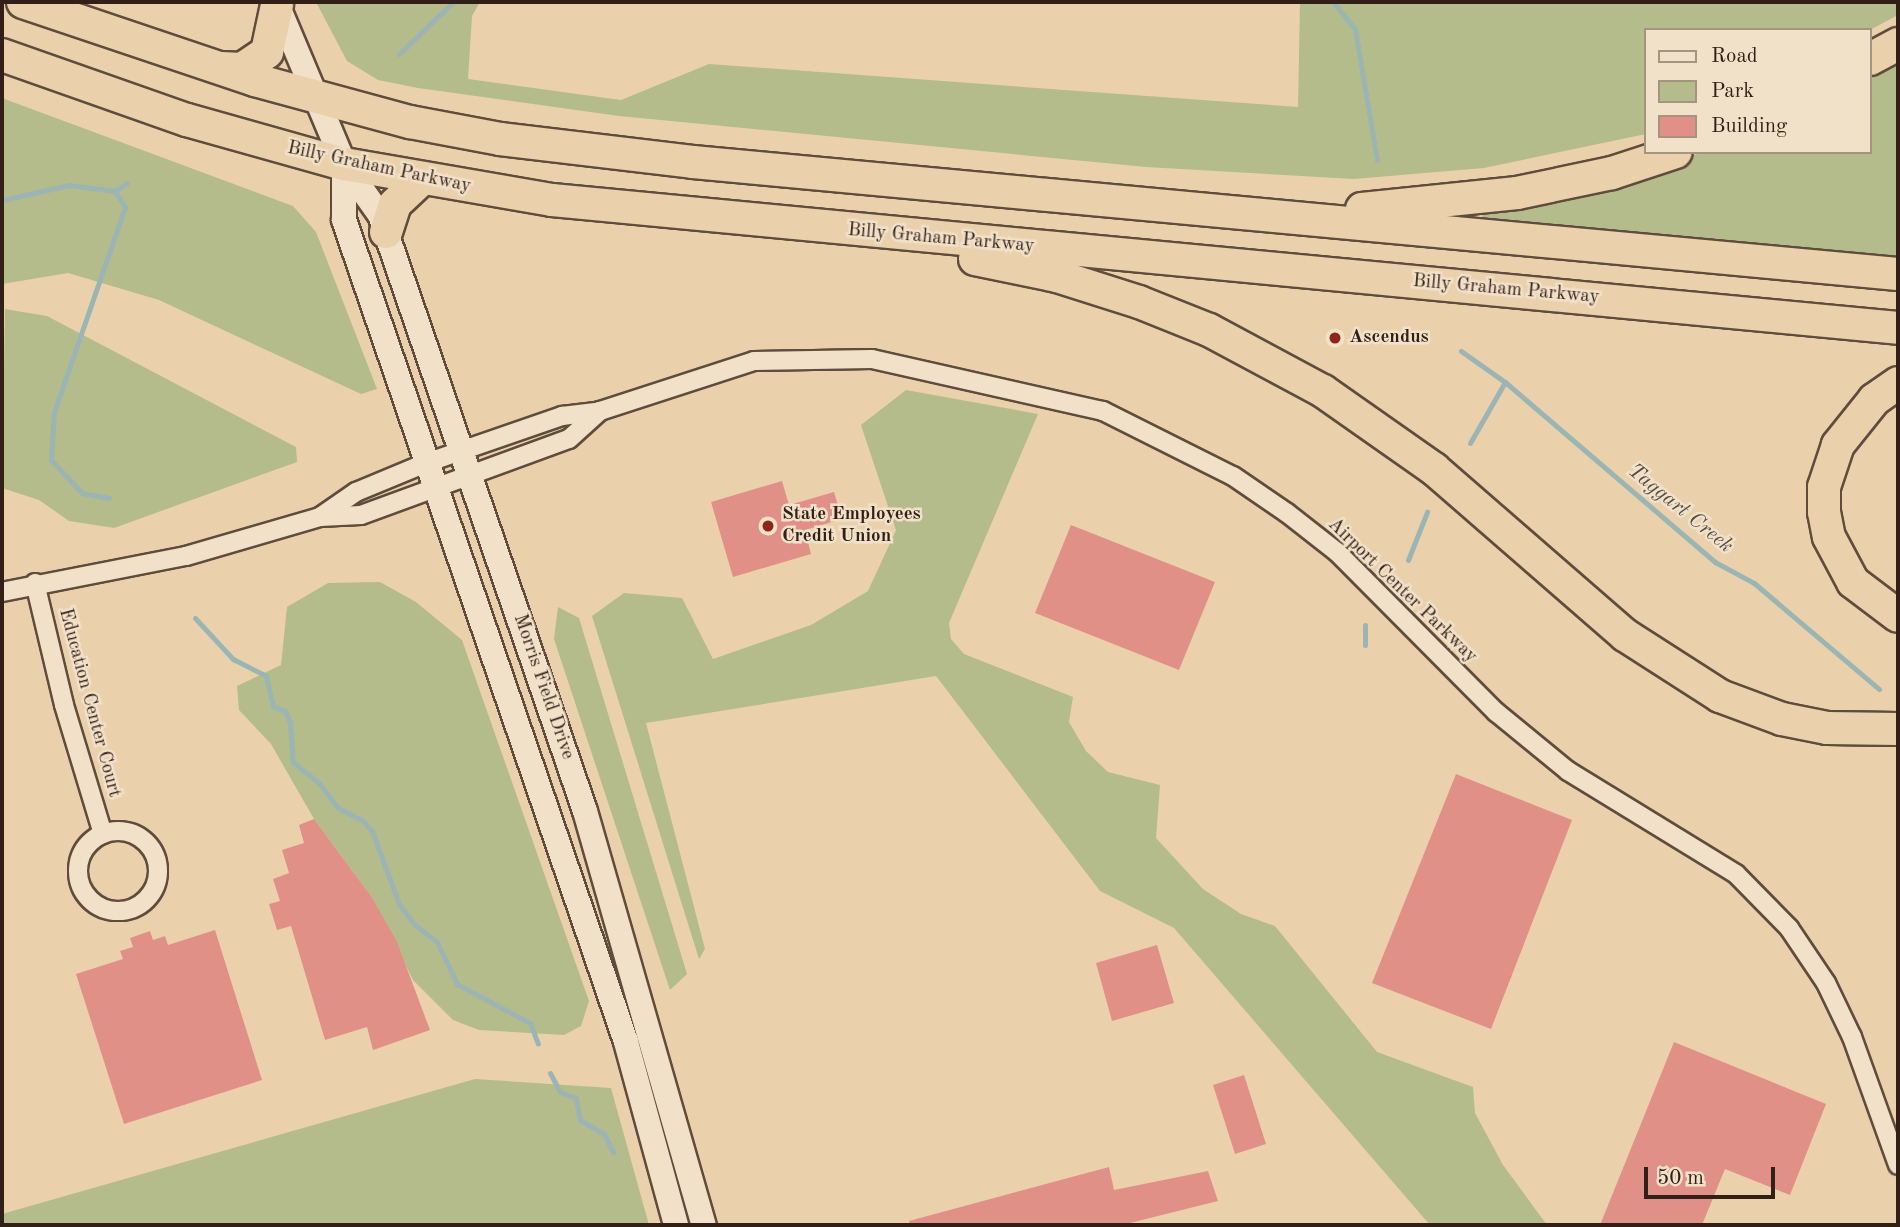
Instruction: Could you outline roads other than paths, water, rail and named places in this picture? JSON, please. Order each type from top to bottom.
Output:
[{"type":"highway","points":[[23,2],[218,68],[410,122],[596,152],[1898,274]]},
{"type":"highway","points":[[218,68],[242,69],[267,52],[276,4]]},
{"type":"highway","points":[[1872,58],[1898,44]]},
{"type":"highway","name":"Billy Graham Parkway","points":[[2,55],[187,120],[344,164],[421,180],[626,210],[1898,328]]},
{"type":"highway","points":[[1156,204],[1380,209],[1530,191],[1612,173],[1670,154]]},
{"type":"highway","points":[[386,232],[395,204],[421,180]]},
{"type":"highway","points":[[823,228],[1056,276],[1209,330],[1311,384],[1377,426],[1434,469],[1625,635],[1701,686],[1782,719],[1827,728],[1898,729]]},
{"type":"highway","points":[[1898,383],[1874,400],[1838,445],[1825,487],[1824,512],[1833,549],[1853,582],[1898,616]]},
{"type":"street","name":"Morris Field Drive","points":[[276,4],[344,164],[380,215],[386,232],[585,811],[652,1036],[704,1225]]},
{"type":"street","name":"Morris Field Drive","points":[[344,164],[344,220],[626,1042],[676,1225]]},
{"type":"street","name":"Airport Center Parkway","points":[[320,517],[356,492],[462,450],[562,416],[600,411],[754,361],[872,359],[1103,411],[1233,475],[1337,552],[1496,712],[1569,771],[1736,874],[1789,928],[1826,983],[1852,1037],[1898,1165]]},
{"type":"street","name":"Airport Center Parkway","points":[[320,517],[361,515],[471,477],[569,439],[600,411]]},
{"type":"street","points":[[2,592],[35,583],[186,556],[320,517]]},
{"type":"street","name":"Education Center Court","points":[[35,583],[64,705],[103,834]]},
{"type":"street","points":[[103,834],[135,835],[154,854],[157,880],[143,903],[132,908],[105,909],[84,894],[79,881],[80,856],[103,834]]},
{"type":"street","points":[[626,1042],[652,1036]]},
{"type":"waterway","name":"Taggart Creek","points":[[399,54],[453,2]]},
{"type":"waterway","name":"Taggart Creek","points":[[1333,2],[1355,29],[1377,160]]},
{"type":"waterway","name":"Taggart Creek","points":[[2,200],[69,185],[115,191],[127,183]]},
{"type":"waterway","points":[[109,498],[82,493],[51,460],[54,412],[125,207],[115,191]]},
{"type":"waterway","name":"Taggart Creek","points":[[1461,351],[1505,382],[1715,562],[1754,583],[1879,689]]},
{"type":"waterway","points":[[1470,443],[1505,382]]},
{"type":"waterway","points":[[1408,560],[1427,512]]},
{"type":"waterway","points":[[195,618],[233,659],[266,676],[273,706],[285,711],[290,723],[293,762],[319,783],[338,808],[362,820],[372,831],[399,904],[414,924],[437,942],[457,984],[530,1023],[538,1044]]},
{"type":"waterway","points":[[1365,625],[1365,645]]},
{"type":"waterway","points":[[550,1073],[560,1092],[576,1098],[580,1120],[604,1134],[613,1152]]},
{"type":"place","name":"Ascendus","points":[[1335,338]]},
{"type":"place","name":"State Employees Credit Union","points":[[768,526]]}]
